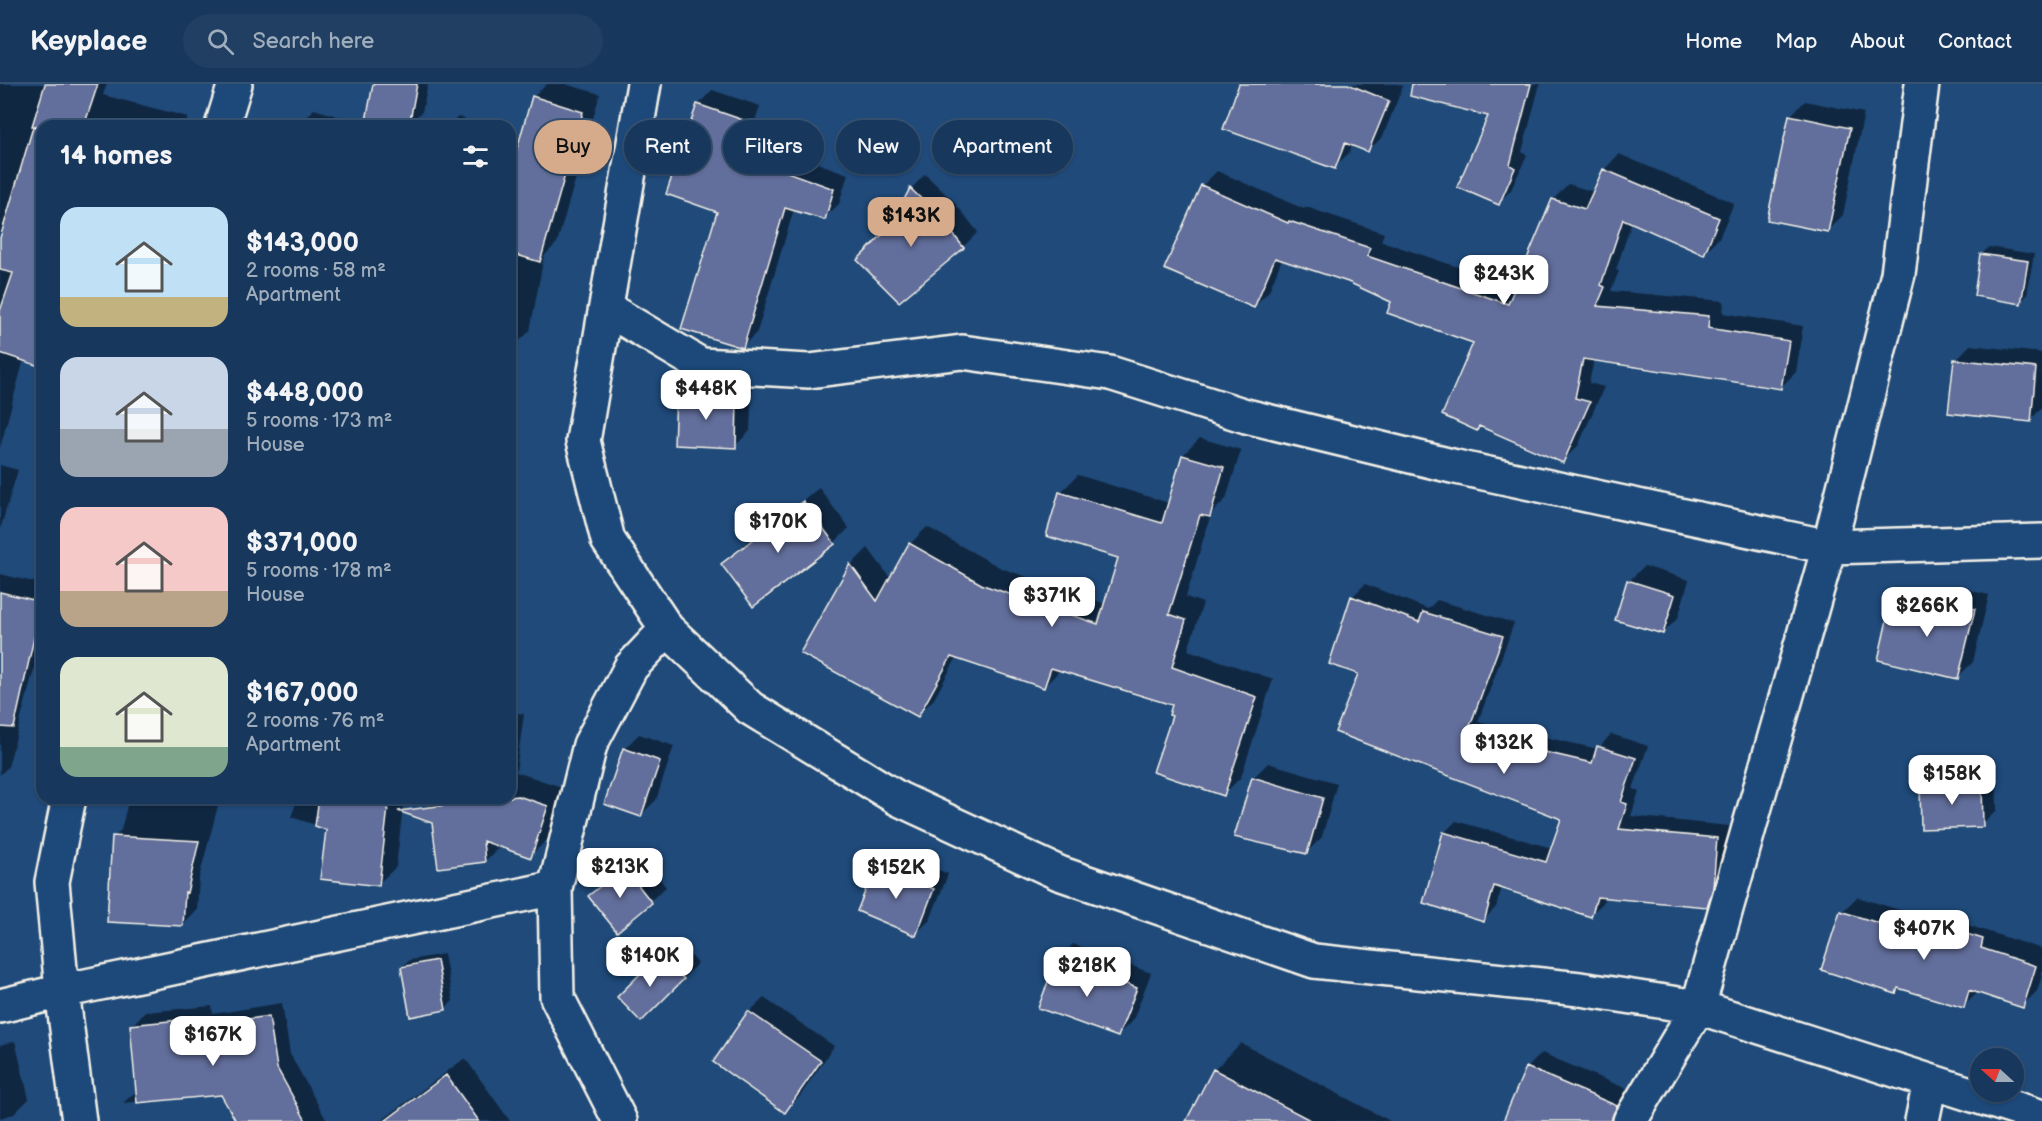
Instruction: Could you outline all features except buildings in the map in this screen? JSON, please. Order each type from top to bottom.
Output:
[{"type":"street","points":[[224,120],[235,84]]},
{"type":"street","points":[[645,84],[583,441],[608,540],[667,629],[760,714],[899,799],[1059,873],[1314,961],[1580,989],[1698,1007],[2042,1116]]},
{"type":"street","points":[[1630,1121],[1698,1007],[1829,548],[1898,274],[1922,84]]},
{"type":"street","points":[[607,309],[701,365],[809,371],[962,352],[1110,373],[1279,424],[1456,467],[1829,548],[2042,541]]},
{"type":"street","points":[[620,1121],[557,997],[555,888],[590,745],[631,667],[667,629]]},
{"type":"street","points":[[68,804],[52,882],[62,991],[79,1121]]},
{"type":"street","points":[[0,1006],[555,888]]},
{"type":"street","points":[[1922,1121],[1930,1082]]}]
